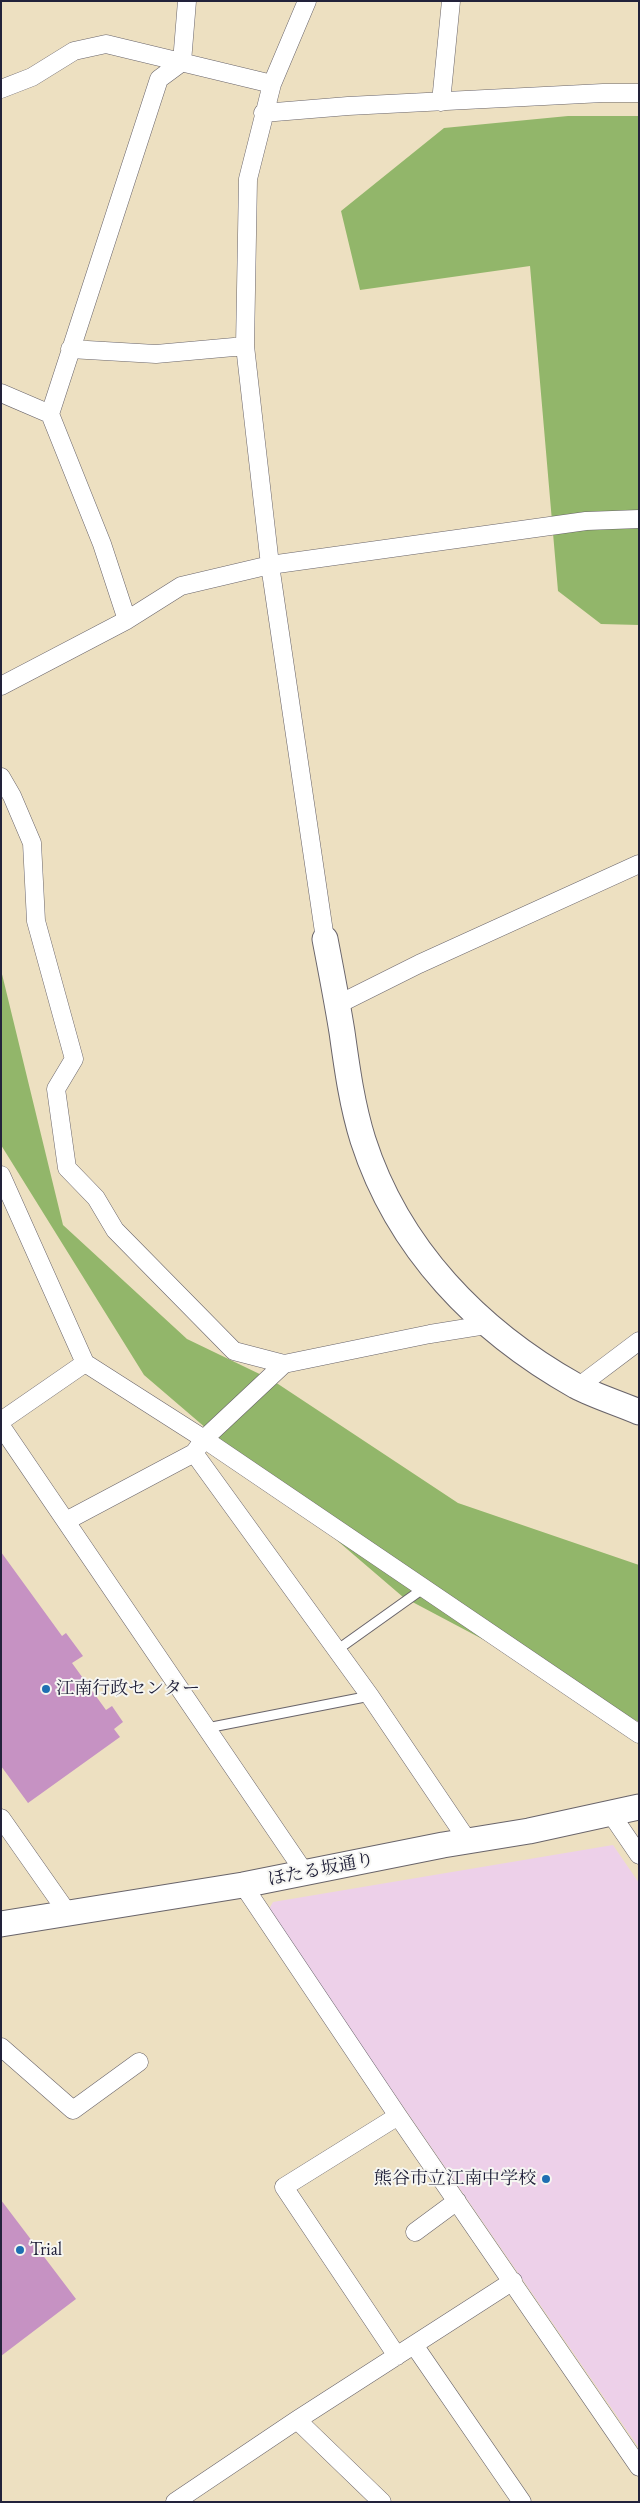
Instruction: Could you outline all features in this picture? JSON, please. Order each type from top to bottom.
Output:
[{"type":"street","points":[[182,62],[187,1]]},
{"type":"street","points":[[307,1],[272,84],[248,180],[245,346],[270,565],[325,939],[351,1092],[363,1140],[378,1177],[407,1232],[427,1262],[460,1300],[486,1325],[578,1387],[639,1412]]},
{"type":"street","points":[[441,102],[451,1]]},
{"type":"street","points":[[1,89],[32,77],[74,51],[106,44],[272,84]]},
{"type":"street","points":[[127,620],[102,544],[50,414],[158,79],[182,62]]},
{"type":"street","points":[[264,113],[348,106],[603,92],[639,93]]},
{"type":"street","points":[[70,349],[156,354],[245,346]]},
{"type":"street","points":[[1,393],[50,414]]},
{"type":"street","points":[[1,686],[127,620],[181,586],[270,565],[586,521],[639,520]]},
{"type":"street","points":[[1,777],[12,796],[32,843],[36,921],[74,1058],[56,1089],[67,1168],[96,1198],[115,1230],[234,1351],[284,1364],[430,1334],[486,1325]]},
{"type":"street","points":[[337,1004],[419,964],[639,864]]},
{"type":"street","points":[[1,1175],[85,1362],[199,1446],[424,1588],[639,1734]]},
{"type":"street","points":[[578,1387],[639,1341]]},
{"type":"street","points":[[1,1421],[85,1362]]},
{"type":"street","points":[[66,1522],[199,1446],[284,1364]]},
{"type":"street","points":[[1,1426],[305,1873]]},
{"type":"street","points":[[199,1446],[336,1650],[370,1696],[468,1841]]},
{"type":"street","name":"ほたる坂通り","points":[[1,1924],[243,1885],[639,1807]]},
{"type":"street","points":[[611,1814],[639,1855]]},
{"type":"street","points":[[1,1818],[68,1912]]},
{"type":"street","points":[[243,1885],[398,2116],[639,2467]]},
{"type":"street","points":[[1,2047],[73,2110],[139,2062]]},
{"type":"street","points":[[397,2356],[284,2187],[398,2116]]},
{"type":"street","points":[[415,2232],[457,2201]]},
{"type":"street","points":[[176,2502],[297,2420],[513,2281]]},
{"type":"street","points":[[414,2345],[522,2502]]},
{"type":"street","points":[[297,2420],[382,2502]]},
{"type":"lane","points":[[336,1650],[424,1588]]},
{"type":"lane","points":[[207,1728],[370,1696]]},
{"type":"shaded area","name":"熊谷市立江南中学校","points":[[613,1845],[639,1883],[639,2448],[268,1911],[273,1902]]},
{"type":"green space","points":[[568,116],[639,116],[639,625],[601,624],[558,591],[530,266],[360,290],[341,211],[444,128]]},
{"type":"green space","points":[[1,970],[63,1225],[187,1339],[272,1380],[458,1503],[639,1565],[639,1722],[403,1597],[144,1375],[1,1145]]},
{"type":"building","name":"江南行政センター","points":[[1,1552],[62,1636],[66,1633],[83,1656],[72,1663],[106,1710],[112,1706],[123,1722],[114,1729],[120,1737],[28,1803],[1,1766]]},
{"type":"building","name":"Trial","points":[[1,2200],[76,2299],[1,2356]]},
{"type":"place","name":"江南行政センター","points":[[46,1689]]},
{"type":"place","name":"熊谷市立江南中学校","points":[[546,2179]]},
{"type":"place","name":"Trial","points":[[20,2250]]}]
